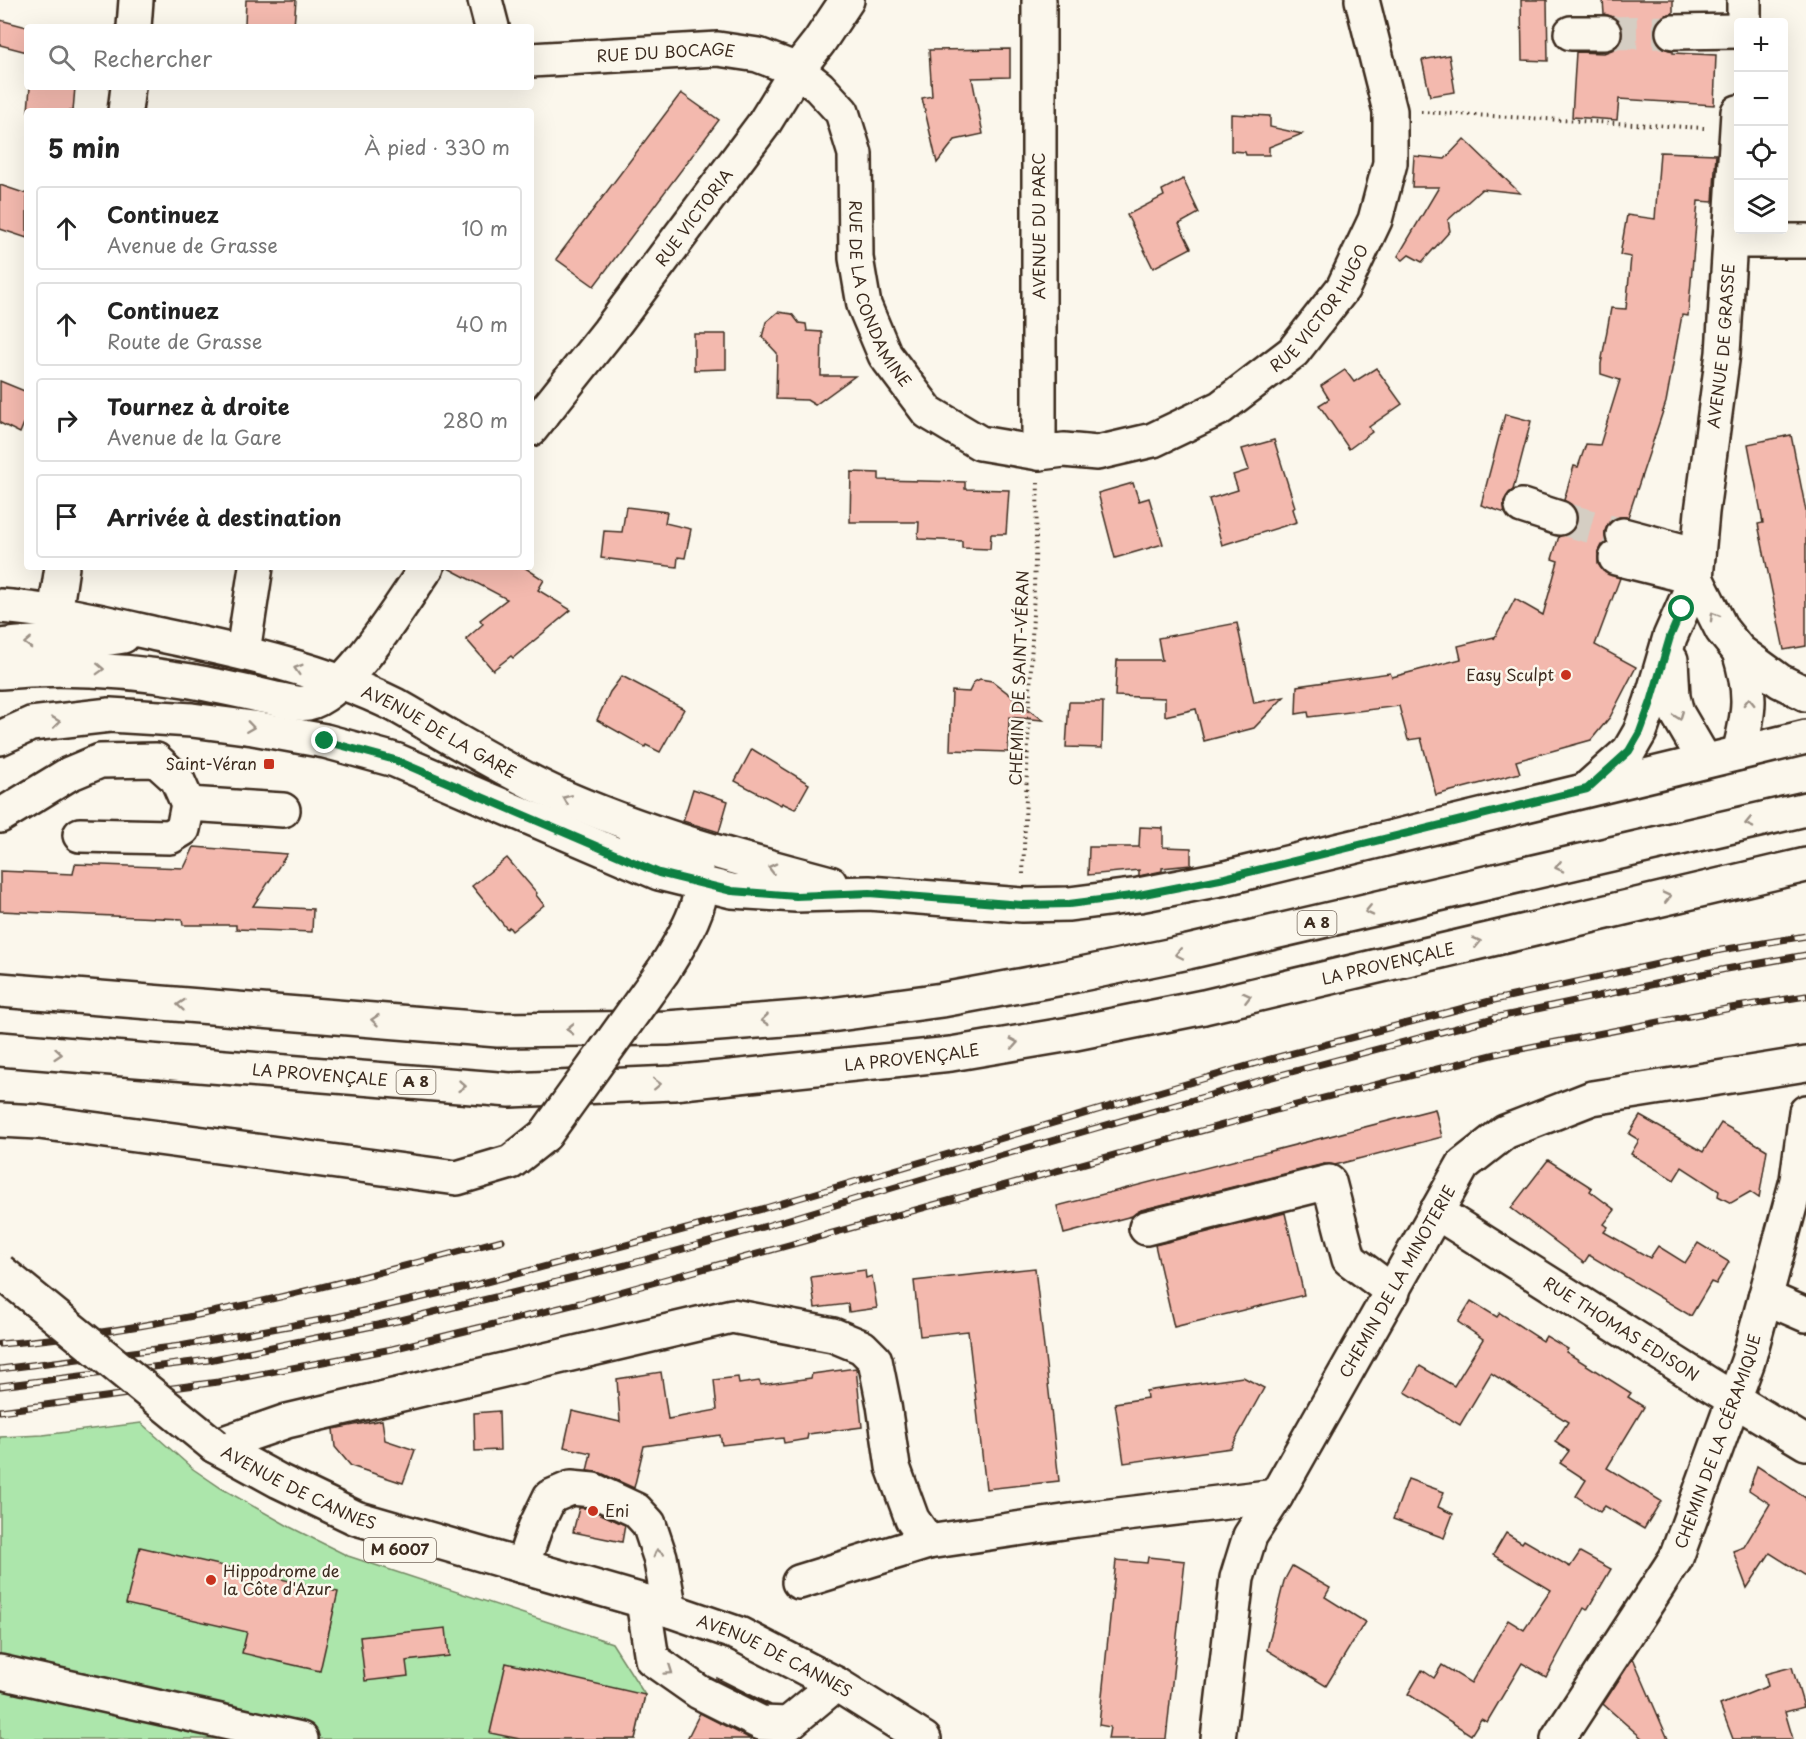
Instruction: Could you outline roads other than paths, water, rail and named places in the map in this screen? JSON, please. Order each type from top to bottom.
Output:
[{"type":"main road","points":[[134,24],[136,0]]},
{"type":"main road","points":[[484,0],[491,24]]},
{"type":"main road","name":"RUE VICTORIA","points":[[534,425],[609,331],[763,126],[797,70],[847,0]]},
{"type":"main road","name":"AVENUE DU PARC","points":[[1039,0],[1039,453]]},
{"type":"main road","name":"RUE VICTOR HUGO","points":[[1039,453],[1064,450],[1097,453],[1153,440],[1220,408],[1293,352],[1343,288],[1375,220],[1390,162],[1390,111],[1362,0]]},
{"type":"main road","points":[[1744,0],[1744,18]]},
{"type":"main road","points":[[1673,32],[1734,31]]},
{"type":"main road","points":[[1570,33],[1604,33]]},
{"type":"main road","name":"RUE DU BOCAGE","points":[[534,60],[718,49],[758,55],[797,70]]},
{"type":"main road","name":"RUE DE LA CONDAMINE","points":[[797,70],[819,87],[842,112],[855,154],[856,258],[864,305],[885,355],[928,412],[980,443],[1039,453]]},
{"type":"main road","points":[[125,108],[128,90]]},
{"type":"main road","name":"AVENUE DE GRASSE","points":[[1705,761],[1677,713],[1673,697],[1670,637],[1697,566],[1723,352],[1730,241],[1727,120]]},
{"type":"main road","points":[[1730,241],[1806,241]]},
{"type":"main road","points":[[1522,506],[1559,518]]},
{"type":"main road","points":[[1620,546],[1697,566],[1710,610],[1739,651],[1780,681],[1806,694]]},
{"type":"main road","points":[[55,614],[62,570]]},
{"type":"main road","points":[[243,652],[256,570]]},
{"type":"main road","points":[[0,672],[72,668],[116,670],[192,681],[285,701],[308,703],[341,683],[361,661],[425,570]]},
{"type":"main road","name":"AVENUE DE LA GARE","points":[[0,606],[55,614],[243,652],[341,683],[395,705],[483,757],[553,792],[615,819],[722,855],[869,893]]},
{"type":"main road","points":[[0,646],[96,641],[148,632]]},
{"type":"main road","points":[[1587,789],[1629,751],[1640,732],[1670,637]]},
{"type":"main road","points":[[1739,651],[1747,676],[1749,697],[1749,714],[1739,753]]},
{"type":"main road","name":"AVENUE DE LA GARE","points":[[0,738],[32,724],[110,716],[192,720],[253,728],[325,741],[395,760],[659,873],[732,891],[796,896],[869,893],[1022,905],[1069,904],[1139,895],[1225,878],[1806,737]]},
{"type":"main road","points":[[0,816],[69,774],[100,761],[156,760],[177,779],[188,804],[183,829],[170,837],[80,835]]},
{"type":"main road","points":[[188,804],[283,810]]},
{"type":"main road","name":"A 8","points":[[0,990],[498,1030],[667,1028],[823,1016],[942,1000],[1188,952],[1806,809]]},
{"type":"main road","points":[[0,1120],[39,1122],[457,1178],[511,1162],[545,1135],[663,971],[688,928],[699,902],[700,883],[697,874],[615,819]]},
{"type":"main road","name":"LA PROVENÇALE","points":[[0,1049],[510,1090],[673,1083],[951,1054],[1070,1034],[1204,1007],[1806,865]]},
{"type":"main road","name":"CHEMIN DE LA MINOTERIE","points":[[1218,1739],[1237,1578],[1250,1536],[1276,1496],[1463,1165],[1504,1132],[1592,1098],[1806,1064]]},
{"type":"main road","name":"CHEMIN DE LA CÉRAMIQUE","points":[[1558,1739],[1676,1558],[1748,1361],[1797,1180],[1806,1112]]},
{"type":"main road","points":[[1146,1228],[1329,1182],[1349,1259],[1392,1292]]},
{"type":"main road","name":"RUE THOMAS EDISON","points":[[1436,1212],[1806,1443]]},
{"type":"main road","name":"AVENUE DE CANNES","points":[[0,1272],[208,1451],[357,1518],[643,1602],[739,1634],[836,1684],[924,1739]]},
{"type":"main road","points":[[1765,1297],[1806,1315]]},
{"type":"main road","name":"AVENUE DE CANNES","points":[[0,1298],[263,1493],[347,1535],[532,1586],[643,1602]]},
{"type":"main road","points":[[208,1451],[287,1421],[732,1316],[833,1335],[862,1347],[875,1360],[893,1467],[912,1519],[928,1542]]},
{"type":"main road","points":[[522,1566],[535,1528],[550,1497],[571,1488],[593,1490],[636,1510],[649,1524],[660,1557],[643,1602],[652,1659],[699,1692],[761,1723],[788,1724],[836,1684]]},
{"type":"main road","points":[[799,1581],[928,1542],[1077,1520],[1276,1496]]},
{"type":"main road","points":[[0,1672],[301,1739]]},
{"type":"tunnel","points":[[1604,33],[1673,32]]},
{"type":"tunnel","points":[[1559,518],[1623,535]]},
{"type":"railway","points":[[0,1369],[180,1346],[337,1317],[471,1286],[762,1209],[1267,1060],[1490,1001],[1721,950],[1806,936]]},
{"type":"railway","points":[[0,1386],[209,1360],[397,1321],[626,1265],[1269,1078],[1494,1018],[1726,969],[1806,955]]},
{"type":"railway","points":[[0,1411],[218,1382],[392,1349],[580,1303],[1280,1109],[1500,1053],[1731,1008],[1806,996]]},
{"type":"railway","points":[[0,1344],[64,1337],[190,1317],[316,1289],[502,1240]]},
{"type":"place","name":"Easy Sculpt","points":[[1566,675]]},
{"type":"place","name":"Saint-Véran","points":[[269,764]]},
{"type":"place","name":"Eni","points":[[593,1511]]},
{"type":"place","name":"Hippodrome de la Côte d'Azur","points":[[211,1580]]}]
